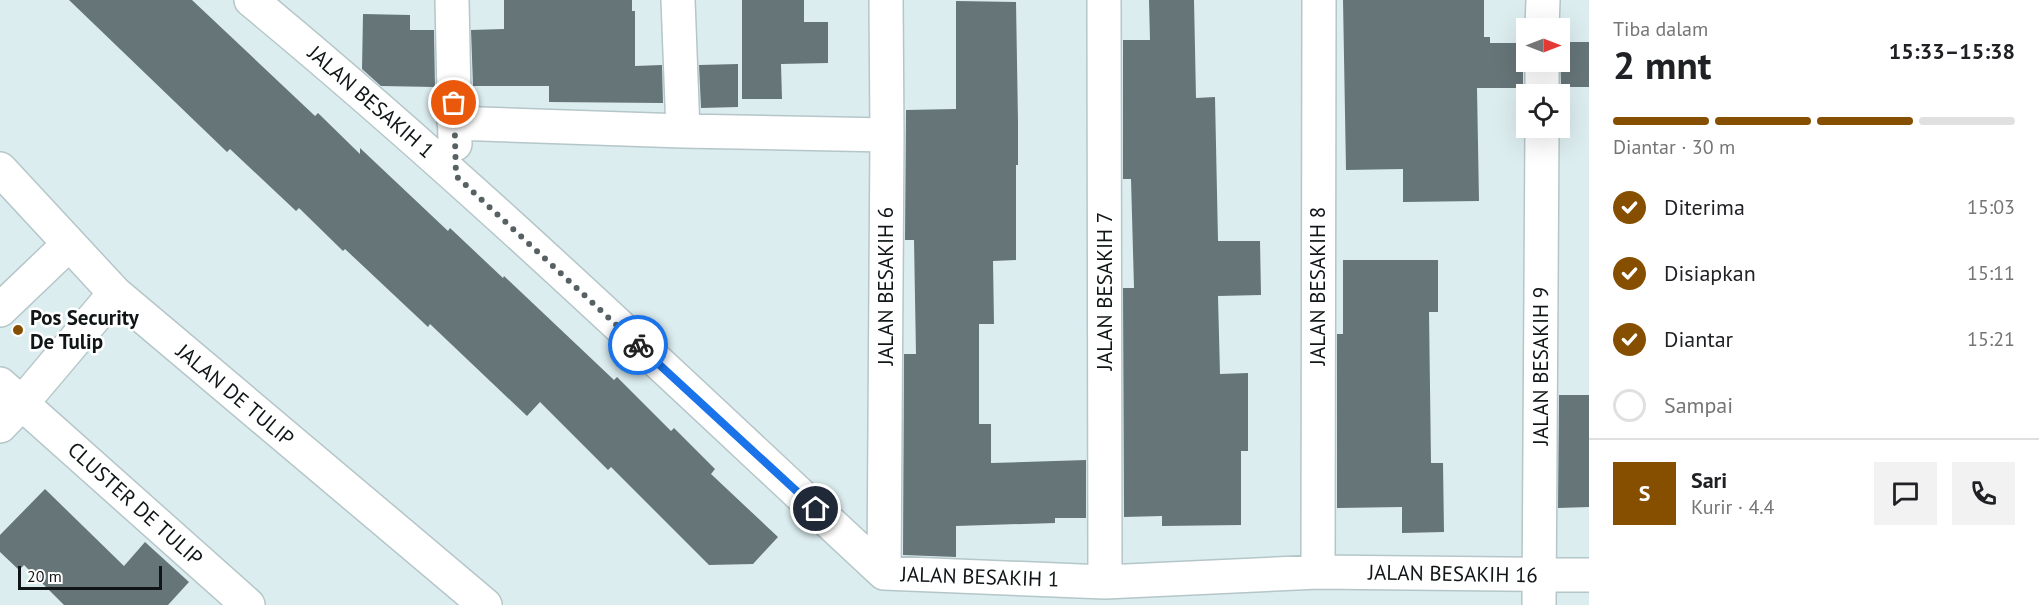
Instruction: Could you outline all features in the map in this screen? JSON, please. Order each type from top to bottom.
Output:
[{"type":"street","name":"JALAN BESAKIH 1","points":[[251,0],[345,78],[456,176],[884,573],[1105,582],[1318,572]]},
{"type":"street","points":[[452,0],[456,176]]},
{"type":"street","points":[[678,0],[683,131]]},
{"type":"street","name":"JALAN BESAKIH 6","points":[[884,573],[886,0]]},
{"type":"street","name":"JALAN BESAKIH 7","points":[[1104,0],[1105,582]]},
{"type":"street","name":"JALAN BESAKIH 8","points":[[1318,572],[1319,0]]},
{"type":"street","points":[[1542,18],[1543,0]]},
{"type":"street","points":[[454,123],[887,135]]},
{"type":"street","name":"JALAN BESAKIH 9","points":[[1539,590],[1542,138]]},
{"type":"street","name":"JALAN DE TULIP","points":[[0,169],[115,293],[485,605]]},
{"type":"street","points":[[0,310],[69,243]]},
{"type":"street","name":"CLUSTER DE TULIP","points":[[115,293],[7,404],[248,605]]},
{"type":"street","name":"JALAN BESAKIH 16","points":[[1318,572],[1539,590],[1589,575]]},
{"type":"building","points":[[69,0],[192,0],[315,116],[318,113],[360,154],[360,148],[448,231],[450,228],[503,278],[504,276],[614,380],[617,377],[671,431],[674,428],[715,469],[711,474],[778,537],[753,564],[709,565],[611,467],[608,470],[540,402],[527,416],[430,324],[428,327],[299,208],[296,211],[230,149],[227,152]]},
{"type":"building","points":[[504,0],[632,0],[632,11],[635,11],[635,66],[662,65],[663,103],[549,102],[549,86],[473,86],[471,30],[504,29]]},
{"type":"building","points":[[742,0],[804,0],[804,22],[828,22],[828,63],[781,64],[782,99],[742,99]]},
{"type":"building","points":[[1149,0],[1194,0],[1196,98],[1215,97],[1218,241],[1260,241],[1261,295],[1218,296],[1220,374],[1248,373],[1248,451],[1241,451],[1241,525],[1162,526],[1162,516],[1124,517],[1123,288],[1134,288],[1131,179],[1123,179],[1123,40],[1150,40]]},
{"type":"building","points":[[1343,0],[1484,0],[1484,37],[1490,37],[1490,43],[1516,43],[1516,72],[1523,72],[1523,84],[1516,84],[1516,88],[1477,88],[1479,201],[1403,202],[1403,169],[1346,170]]},
{"type":"building","points":[[956,1],[1016,2],[1018,165],[1016,165],[1016,260],[993,261],[994,324],[979,324],[979,424],[991,424],[991,463],[1086,460],[1086,518],[1055,518],[1055,523],[956,526],[956,557],[903,555],[904,354],[916,354],[914,240],[905,240],[906,110],[956,109]]},
{"type":"building","points":[[363,14],[410,15],[410,30],[434,30],[435,87],[381,86],[362,69]]},
{"type":"building","points":[[1570,42],[1589,42],[1589,87],[1570,87],[1570,84],[1561,84],[1561,72],[1570,72]]},
{"type":"building","points":[[738,64],[738,107],[701,108],[699,65]]},
{"type":"building","points":[[1343,260],[1438,260],[1438,312],[1429,312],[1431,463],[1443,463],[1444,532],[1402,533],[1402,507],[1337,508],[1337,334],[1343,334]]},
{"type":"building","points":[[1559,395],[1589,395],[1589,507],[1558,508]]},
{"type":"building","points":[[45,489],[124,566],[145,542],[189,582],[168,605],[64,605],[24,565],[19,570],[0,552],[0,535]]},
{"type":"way so far","points":[[454,103],[456,176],[638,345]]},
{"type":"place","name":"Pos Security De Tulip","points":[[18,330]]},
{"type":"route","points":[[638,345],[816,509]]}]
